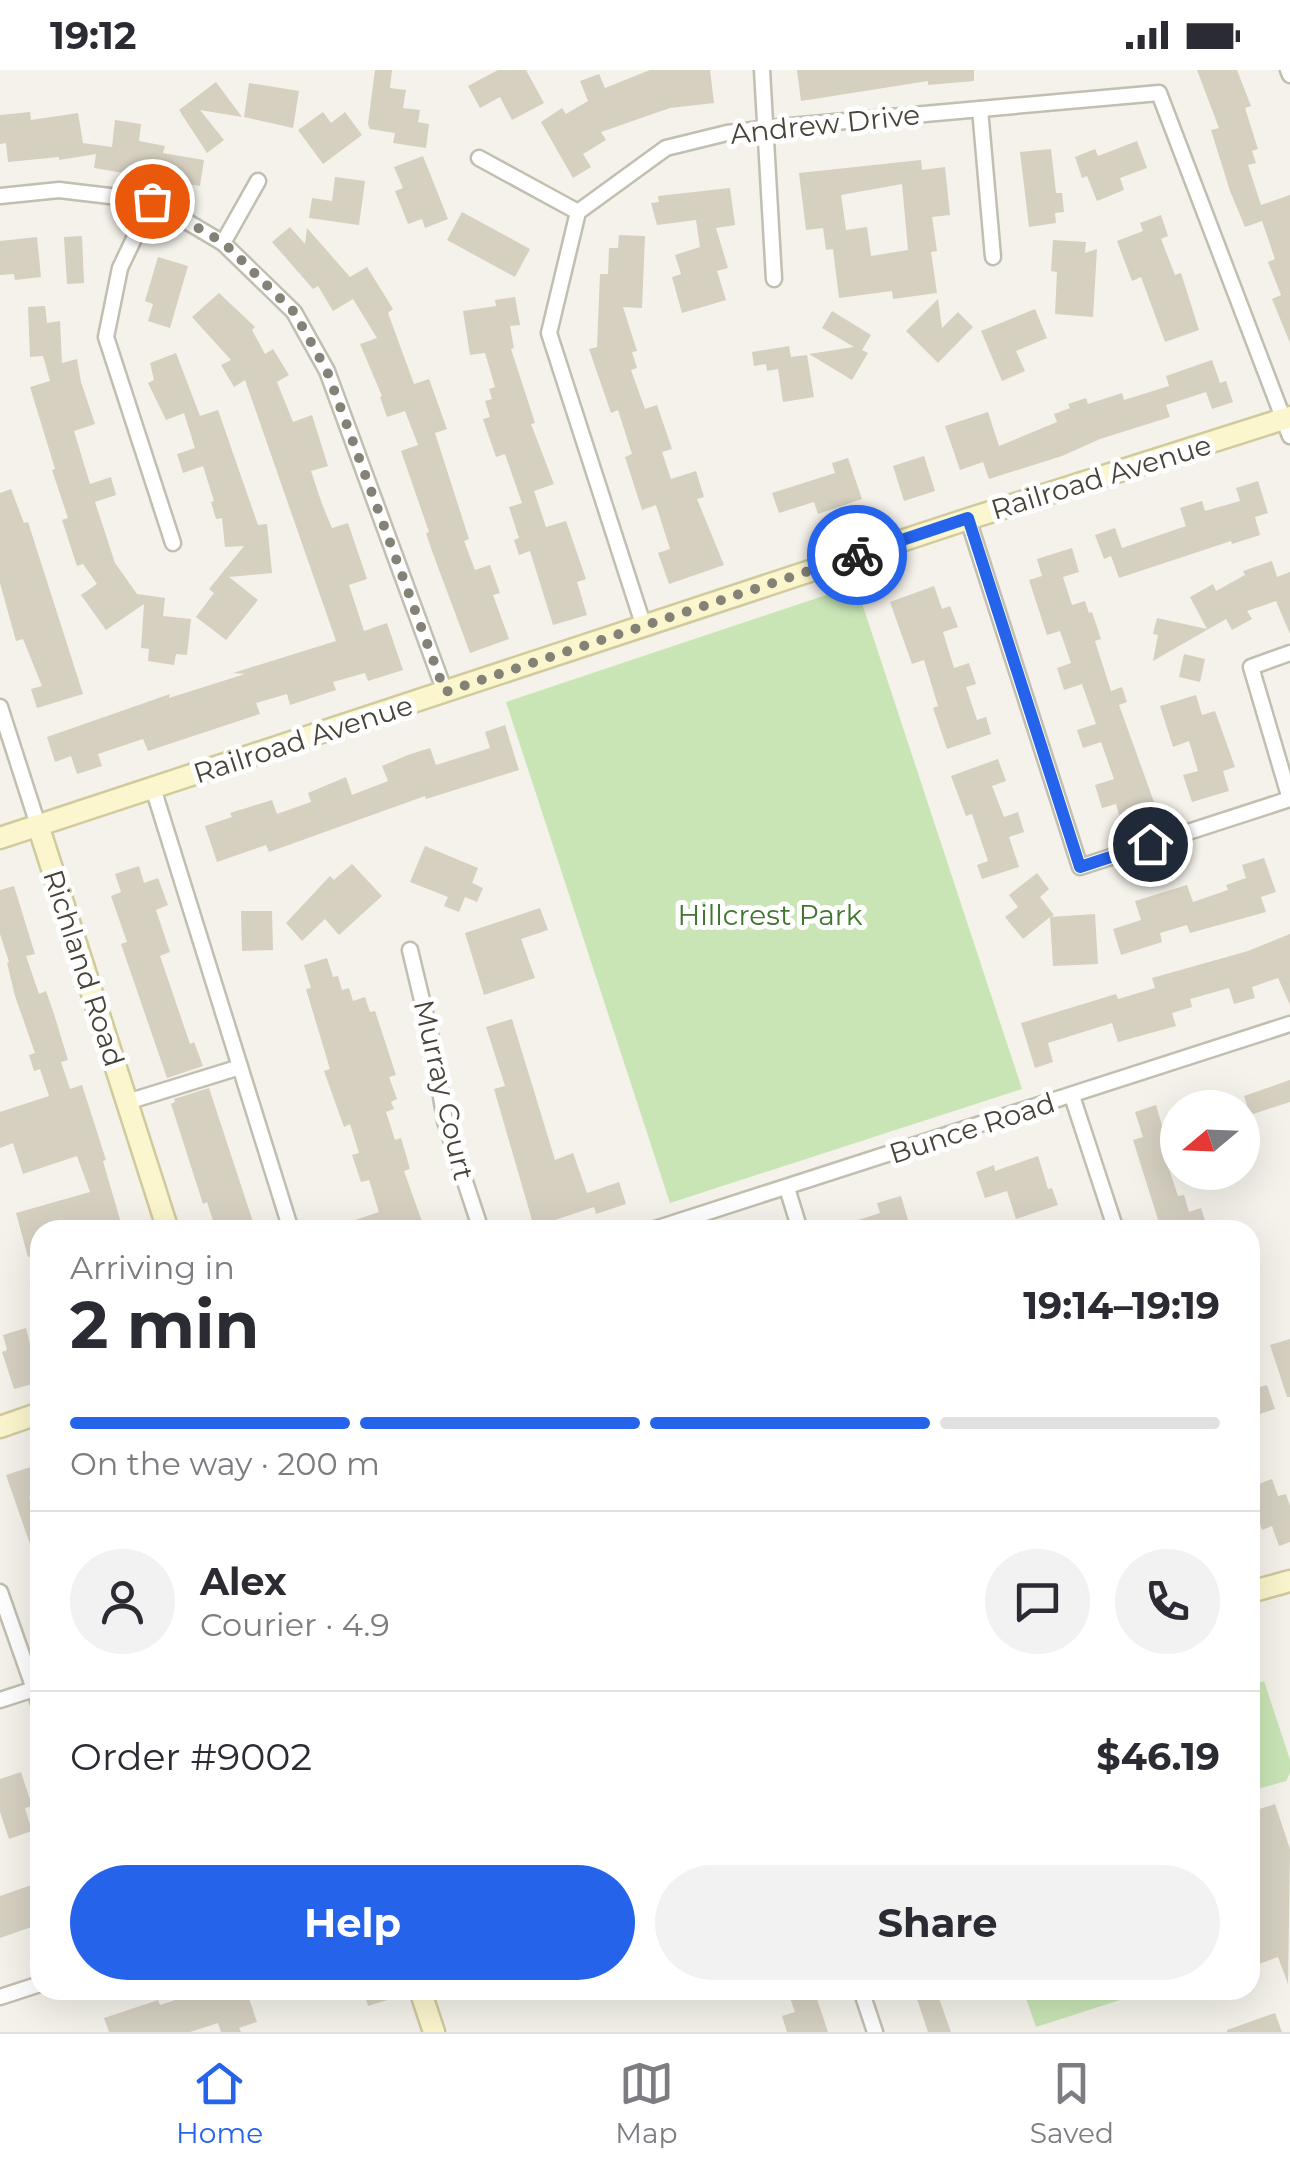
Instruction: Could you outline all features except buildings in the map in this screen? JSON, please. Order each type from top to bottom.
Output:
[{"type":"street","points":[[762,70],[774,279]]},
{"type":"street","name":"Andrew Drive","points":[[578,212],[666,148],[726,133],[1160,93],[1288,424]]},
{"type":"street","points":[[980,109],[993,257]]},
{"type":"street","points":[[479,158],[578,212],[549,333],[644,627]]},
{"type":"street","points":[[224,243],[258,181]]},
{"type":"street","points":[[0,196],[60,190],[152,201],[224,243],[294,312],[327,371],[445,692]]},
{"type":"street","points":[[152,201],[120,268],[106,337],[174,543]]},
{"type":"street","name":"Railroad Avenue","points":[[0,838],[968,518],[1288,424]]},
{"type":"street","points":[[968,518],[1080,867],[1290,799],[1251,667],[1290,652]]},
{"type":"street","name":"Richland Road","points":[[0,706],[165,1220]]},
{"type":"street","points":[[153,788],[288,1220]]},
{"type":"street","name":"Murray Court","points":[[410,950],[432,1042],[445,1121],[478,1220]]},
{"type":"street","name":"Bunce Road","points":[[684,1220],[1290,1024]]},
{"type":"street","points":[[127,1102],[240,1067]]},
{"type":"street","points":[[1072,1096],[1113,1220]]},
{"type":"street","points":[[786,1188],[797,1220]]},
{"type":"street","points":[[0,1427],[30,1416]]},
{"type":"street","points":[[1260,1589],[1290,1580]]},
{"type":"street","points":[[0,1592],[30,1678]]},
{"type":"street","points":[[0,1700],[30,1690]]},
{"type":"street","points":[[0,1997],[30,1987]]},
{"type":"street","points":[[423,2000],[434,2032]]},
{"type":"street","points":[[864,2000],[875,2032]]},
{"type":"green space","name":"Hillcrest Park","points":[[856,585],[1022,1089],[670,1203],[506,702]]},
{"type":"green space","points":[[1264,1681],[1290,1760],[1290,1773],[1286,1781],[1260,1788],[1260,1682]]},
{"type":"green space","points":[[1027,2000],[1120,2000],[1036,2027]]},
{"type":"way so far","points":[[152,201],[224,243],[294,312],[327,371],[445,692],[857,555]]},
{"type":"route","points":[[857,555],[968,518],[1080,867],[1150,844]]}]
